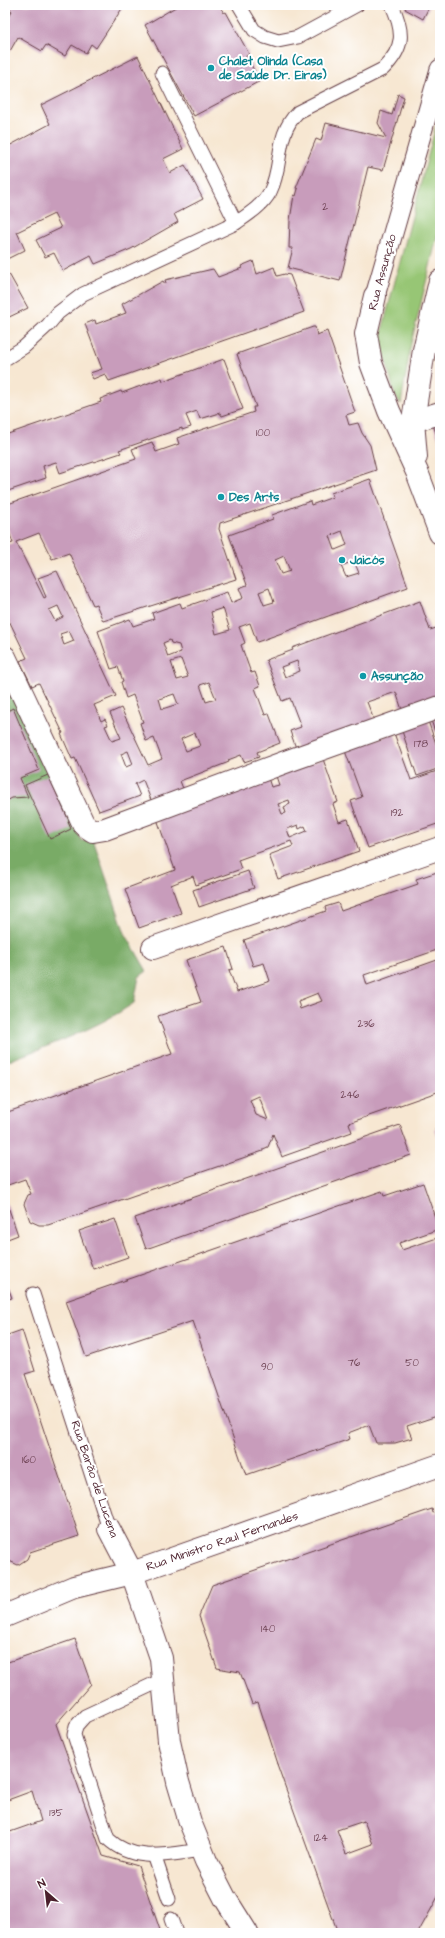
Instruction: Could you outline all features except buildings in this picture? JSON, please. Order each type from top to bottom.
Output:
[{"type":"street","name":"Rua Assunção","points":[[440,68],[375,296],[366,334],[372,363],[389,411],[417,472],[440,533]]},
{"type":"street","name":"Rua Assunção","points":[[417,472],[413,421],[432,348],[440,281]]},
{"type":"street","points":[[413,421],[440,413]]},
{"type":"street","points":[[5,657],[84,825],[93,831],[104,829],[440,707]]},
{"type":"street","points":[[154,948],[440,848]]},
{"type":"street","name":"Rua Ministro Raul Fernandes","points":[[5,1616],[74,1587],[132,1573],[440,1465]]},
{"type":"street","name":"Rua Barão de Lucena","points":[[109,1529],[132,1573],[161,1658],[169,1741],[178,1782],[190,1822],[241,1931]]},
{"type":"lane","points":[[239,5],[254,30],[265,37],[278,41],[298,37],[357,5]]},
{"type":"lane","points":[[5,359],[24,348],[58,313],[83,294],[236,223],[256,209],[269,193],[277,170],[281,140],[289,120],[303,109],[383,68],[398,50],[401,36],[399,21],[392,5]]},
{"type":"lane","points":[[162,73],[236,223]]},
{"type":"lane","name":"Rua Barão de Lucena","points":[[33,1294],[109,1529]]},
{"type":"lane","points":[[162,1680],[85,1716],[76,1726],[74,1735],[108,1839],[118,1848],[144,1857],[202,1850]]},
{"type":"lane","points":[[154,1855],[169,1899]]},
{"type":"lane","points":[[171,1918],[176,1933]]},
{"type":"green space","points":[[440,110],[440,225],[411,344],[401,404],[395,396],[380,338]]},
{"type":"green space","points":[[5,679],[82,841],[93,839],[125,933],[147,971],[139,977],[134,1003],[119,1013],[72,1036],[5,1062]]},
{"type":"place","name":"Chalet Olinda (Casa de Saúde Dr. Eiras)","points":[[211,68]]},
{"type":"place","name":"Des Arts","points":[[221,497]]},
{"type":"place","name":"Jaicós","points":[[342,560]]},
{"type":"place","name":"Assunção","points":[[363,676]]}]
